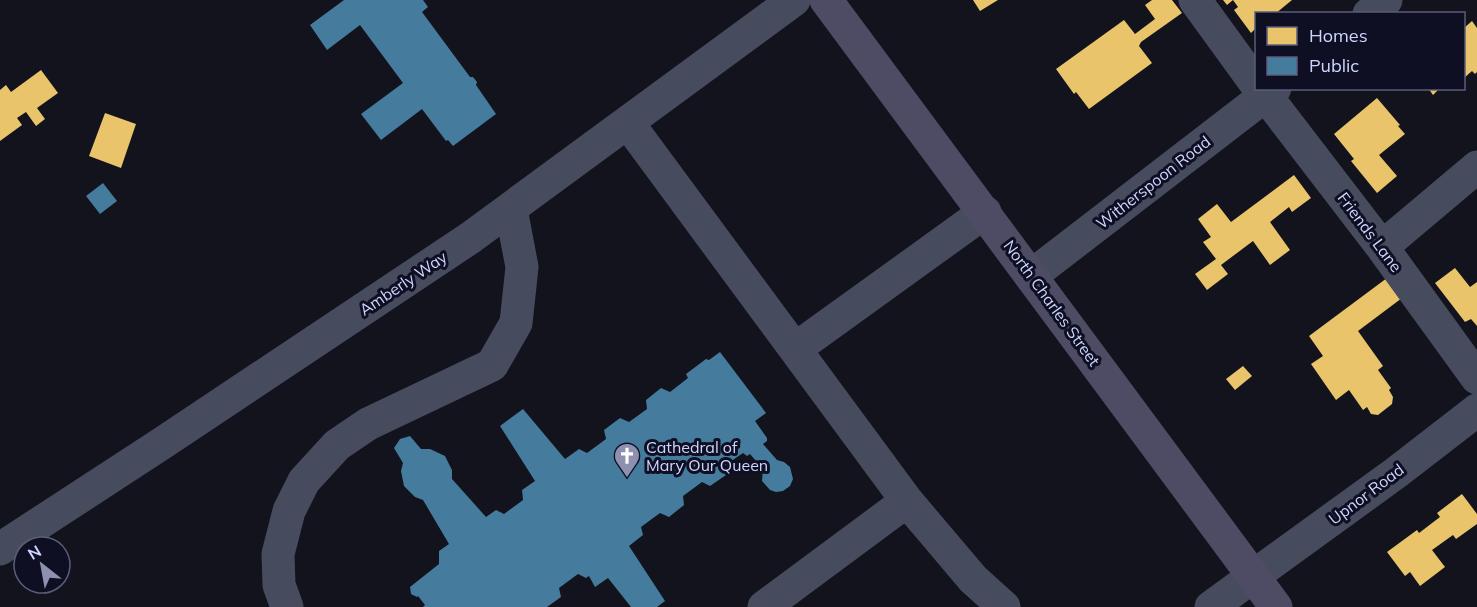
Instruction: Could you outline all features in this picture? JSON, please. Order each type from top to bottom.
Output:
[{"type":"main road","name":"North Charles Street","points":[[826,0],[1276,607]]},
{"type":"street","name":"Amberly Way","points":[[0,549],[511,209],[794,0]]},
{"type":"street","name":"Friends Lane","points":[[1196,0],[1255,77]]},
{"type":"street","points":[[1371,12],[1386,0]]},
{"type":"street","name":"Witherspoon Road","points":[[1031,276],[1263,90]]},
{"type":"street","name":"Friends Lane","points":[[1265,90],[1477,378]]},
{"type":"street","points":[[628,123],[906,501],[973,579],[1004,607]]},
{"type":"street","points":[[1382,247],[1477,166]]},
{"type":"street","points":[[287,607],[279,585],[278,554],[289,511],[304,481],[337,445],[368,424],[492,365],[516,323],[522,267],[511,209]]},
{"type":"street","points":[[795,349],[985,212]]},
{"type":"street","name":"Upnor Road","points":[[1212,607],[1397,472],[1477,410]]},
{"type":"street","points":[[764,607],[906,501]]},
{"type":"building: Homes","points":[[973,0],[998,0],[980,11]]},
{"type":"building: Homes","points":[[1152,0],[1172,0],[1182,13],[1141,42],[1139,46],[1152,63],[1089,109],[1076,92],[1074,94],[1056,69],[1124,20],[1135,34],[1155,19],[1145,5]]},
{"type":"building: Homes","points":[[1223,0],[1233,0],[1227,5]]},
{"type":"building: Homes","points":[[1233,0],[1292,0],[1277,12],[1255,12],[1255,29],[1251,33],[1234,10],[1238,7]]},
{"type":"building: Homes","points":[[1472,21],[1477,28],[1477,72],[1475,74],[1472,71],[1465,77],[1465,27]]},
{"type":"building: Homes","points":[[41,70],[58,93],[37,108],[45,119],[36,126],[26,112],[17,118],[22,125],[0,141],[0,90],[6,85],[11,92]]},
{"type":"building: Homes","points":[[1377,98],[1405,134],[1379,155],[1397,176],[1377,193],[1351,161],[1354,159],[1334,134]]},
{"type":"building: Homes","points":[[105,113],[136,124],[121,168],[89,156]]},
{"type":"building: Homes","points":[[1294,175],[1311,198],[1292,212],[1289,207],[1270,222],[1290,250],[1270,265],[1253,241],[1221,265],[1228,274],[1207,290],[1195,274],[1216,259],[1203,242],[1211,237],[1198,219],[1217,204],[1231,222]]},
{"type":"building: Homes","points":[[1455,268],[1470,287],[1477,282],[1477,326],[1471,319],[1465,322],[1435,283]]},
{"type":"building: Homes","points":[[1387,278],[1402,298],[1358,331],[1383,366],[1378,370],[1391,388],[1389,390],[1393,397],[1392,404],[1378,415],[1371,414],[1367,407],[1363,410],[1349,390],[1336,400],[1311,364],[1323,356],[1309,336]]},
{"type":"building: Homes","points":[[1243,366],[1252,376],[1235,390],[1226,379]]},
{"type":"building: Homes","points":[[1462,494],[1477,514],[1477,524],[1456,539],[1453,535],[1432,550],[1445,567],[1420,586],[1410,572],[1405,576],[1387,552],[1417,530],[1419,533],[1440,517],[1437,513]]},
{"type":"building: Public","points":[[344,0],[423,0],[428,7],[422,12],[470,77],[477,82],[476,85],[496,114],[453,146],[448,140],[446,141],[422,109],[381,140],[361,114],[403,83],[360,25],[327,50],[310,25]]},
{"type":"building: Public","points":[[103,183],[117,201],[100,214],[86,196]]},
{"type":"building: Public","name":"Cathedral of Mary Our Queen","points":[[720,352],[766,413],[755,421],[767,438],[763,444],[777,460],[790,467],[793,479],[790,486],[783,491],[770,490],[762,481],[763,469],[750,454],[747,456],[743,453],[724,466],[726,475],[710,486],[702,482],[683,496],[684,505],[669,517],[660,513],[641,527],[643,535],[629,546],[665,601],[657,607],[631,607],[608,578],[595,587],[589,576],[586,578],[578,574],[559,588],[561,597],[547,607],[423,607],[425,605],[418,596],[411,594],[410,587],[439,564],[439,551],[449,544],[423,500],[415,497],[404,486],[401,471],[403,463],[394,448],[400,439],[410,436],[421,449],[430,449],[445,456],[452,470],[452,479],[486,517],[496,510],[504,514],[523,500],[522,490],[535,481],[500,426],[523,409],[565,459],[579,449],[587,453],[606,439],[604,430],[620,418],[629,422],[647,409],[646,400],[661,388],[670,392],[688,378],[686,374]]},
{"type":"place","name":"Cathedral of Mary Our Queen","points":[[627,479]]}]
